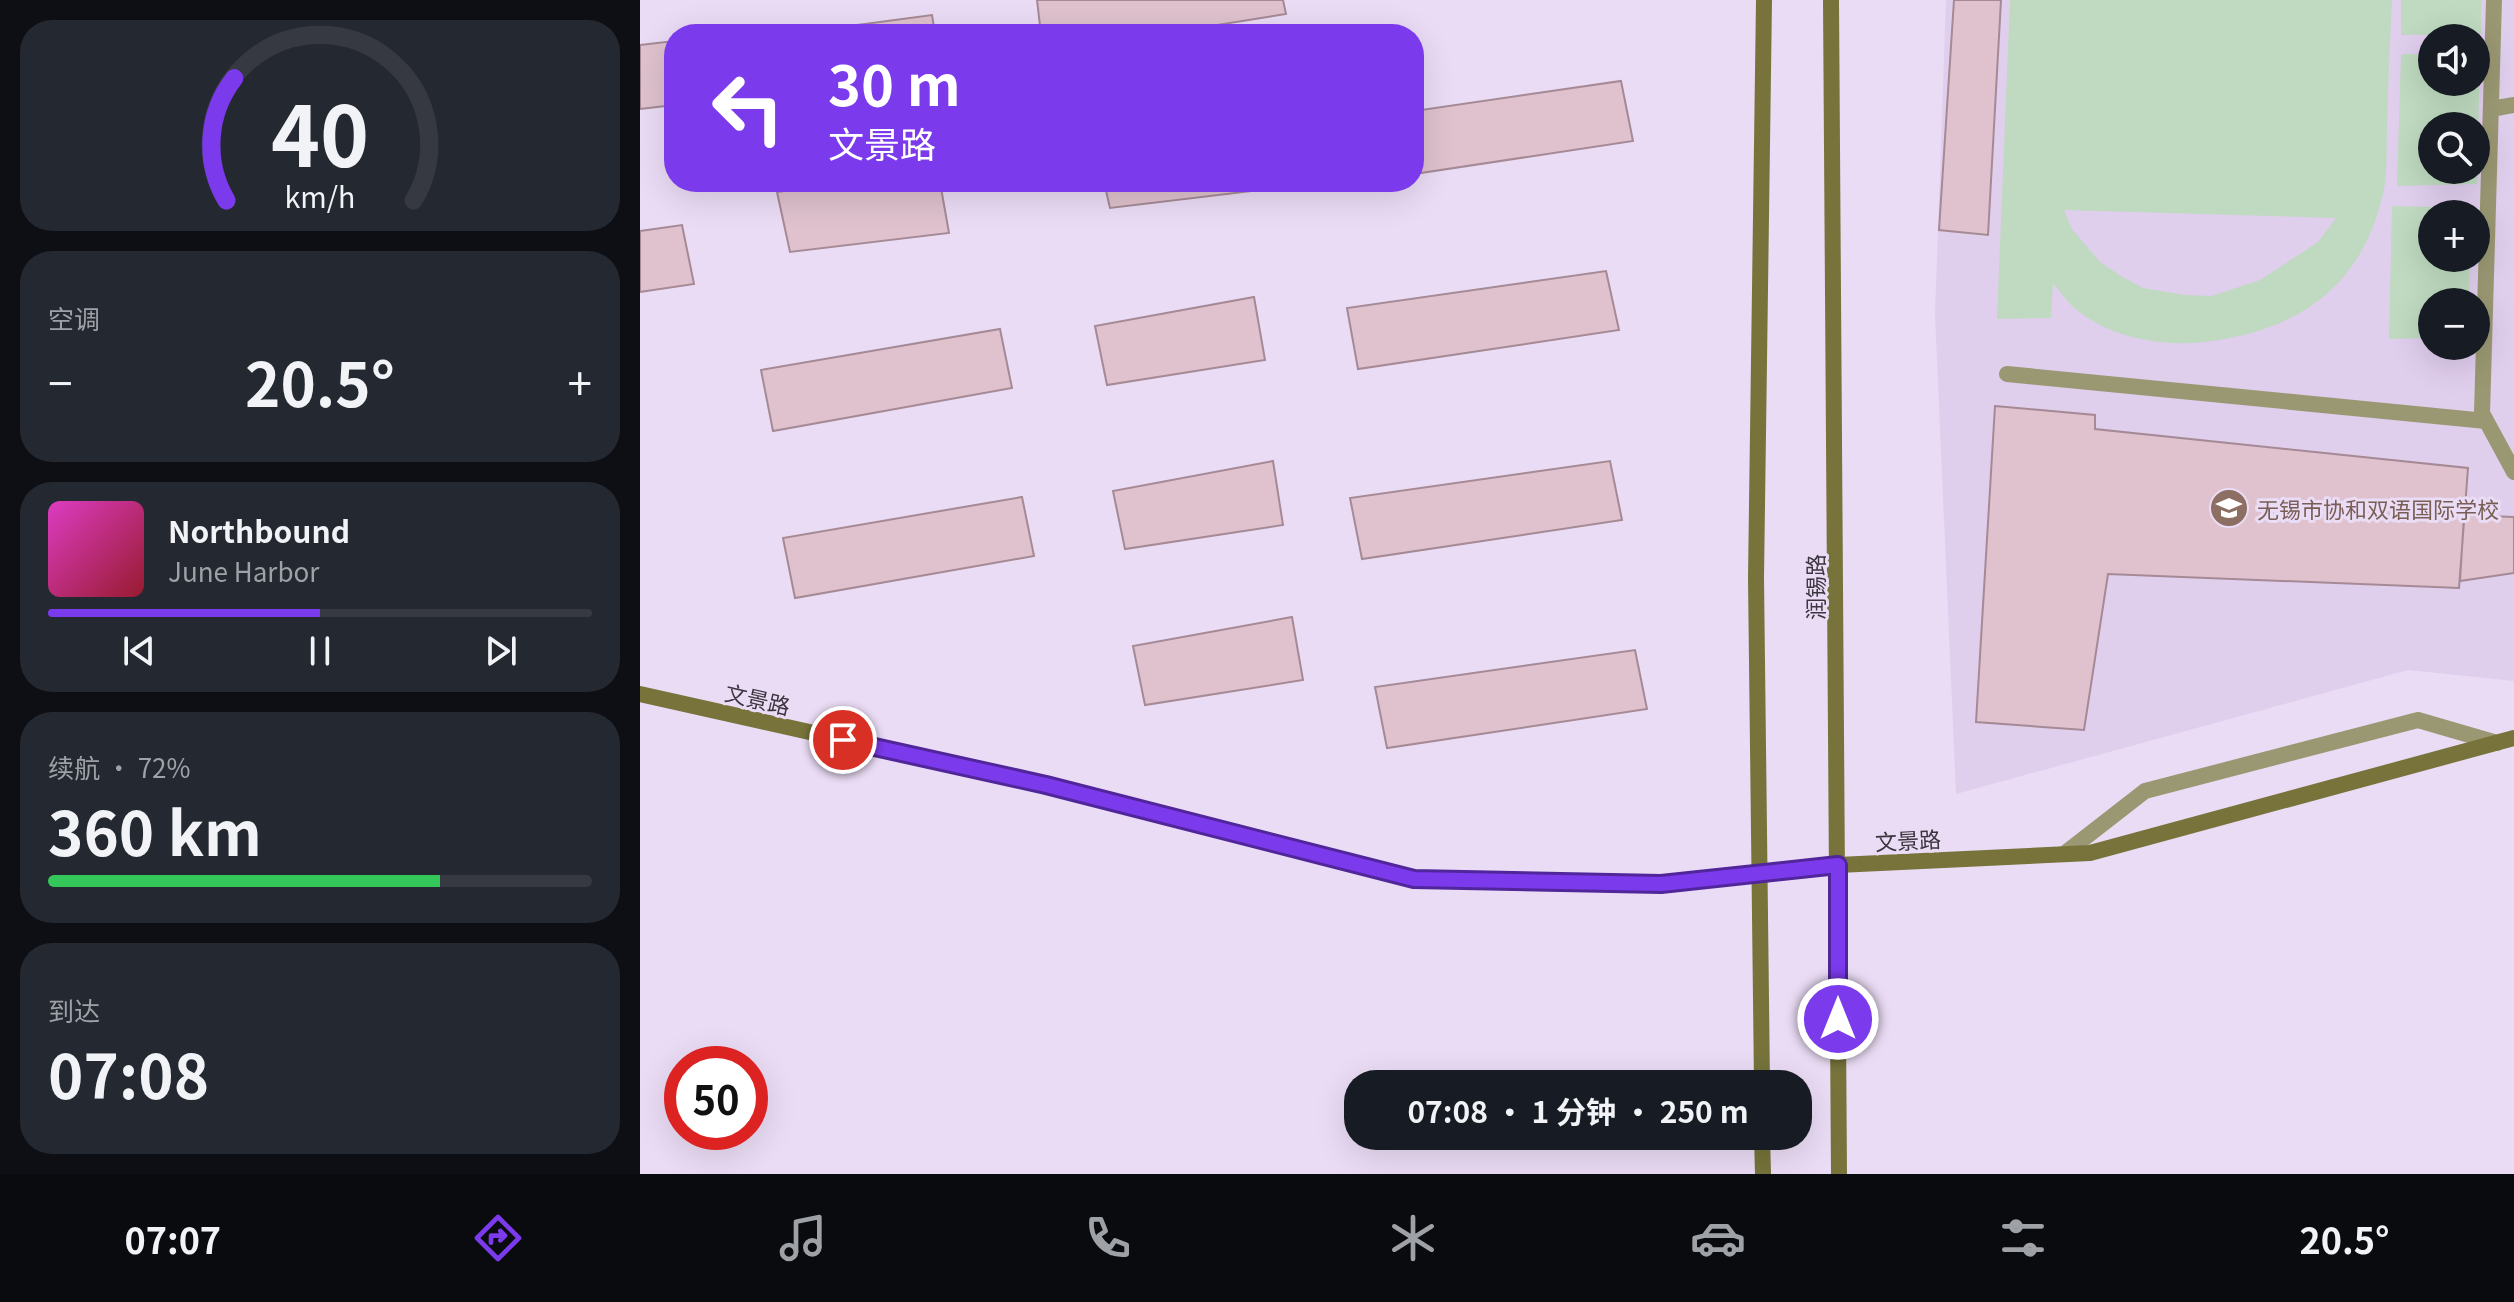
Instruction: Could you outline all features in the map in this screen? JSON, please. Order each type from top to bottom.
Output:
[{"type":"main road","points":[[1762,1070],[1756,578],[1764,0]]},
{"type":"main road","name":"润锡路","points":[[1831,0],[1839,1174]]},
{"type":"main road","name":"文景路","points":[[640,694],[1046,785],[1414,879],[1661,884],[1838,865],[2090,853],[2514,738]]},
{"type":"main road","points":[[1762,1150],[1763,1174]]},
{"type":"street","points":[[2494,0],[2482,413],[2514,472]]},
{"type":"street","points":[[2491,109],[2514,105]]},
{"type":"street","points":[[2007,374],[2486,421]]},
{"type":"street","points":[[2064,854],[2145,791],[2418,720],[2497,743]]},
{"type":"shaded area","name":"无锡市协和双语国际学校","points":[[1946,0],[2514,0],[2514,681],[2408,670],[1956,794],[1935,314]]},
{"type":"green space","points":[[2010,0],[2392,0],[2384,189],[2361,252],[2343,277],[2322,298],[2269,327],[2204,342],[2169,343],[2117,332],[2086,317],[2053,283],[2051,318],[1997,319]],"holes":[[[2064,210],[2336,218],[2318,242],[2260,280],[2212,296],[2143,288],[2121,276],[2100,262],[2072,229]]]},
{"type":"green space","points":[[2401,0],[2481,0],[2481,24],[2418,24],[2418,35],[2401,35]]},
{"type":"green space","points":[[2401,54],[2418,54],[2418,96],[2479,96],[2479,112],[2418,112],[2418,184],[2477,184],[2397,186]]},
{"type":"green space","points":[[2392,206],[2418,207],[2418,272],[2470,272],[2469,288],[2418,288],[2418,338],[2389,339]]},
{"type":"building","points":[[1037,0],[1283,0],[1286,14],[1224,24],[1040,24]]},
{"type":"building","points":[[1954,0],[2001,0],[1988,235],[1939,230]]},
{"type":"building","points":[[932,15],[933,24],[864,24]]},
{"type":"building","points":[[664,42],[664,106],[640,109],[640,45]]},
{"type":"building","points":[[1621,81],[1633,141],[1424,172],[1424,110]]},
{"type":"building","points":[[777,192],[942,192],[949,233],[790,252]]},
{"type":"building","points":[[1106,192],[1244,192],[1110,208]]},
{"type":"building","points":[[682,225],[694,284],[640,292],[640,231]]},
{"type":"building","points":[[1606,271],[1619,330],[1358,369],[1347,308]]},
{"type":"building","points":[[1254,297],[1265,360],[1107,385],[1095,326]]},
{"type":"building","points":[[1000,329],[1012,388],[773,431],[761,370]]},
{"type":"building","points":[[1995,406],[2095,415],[2095,429],[2468,468],[2459,588],[2108,574],[2084,730],[1976,722]]},
{"type":"building","points":[[1273,461],[1283,525],[1125,549],[1113,491]]},
{"type":"building","points":[[1610,461],[1622,520],[1362,559],[1350,498]]},
{"type":"building","points":[[1022,497],[1034,556],[795,598],[783,538]]},
{"type":"building","points":[[2464,515],[2514,517],[2514,573],[2460,581]]},
{"type":"building","points":[[1292,617],[1303,680],[1145,705],[1133,646]]},
{"type":"building","points":[[1635,650],[1647,709],[1387,748],[1375,687]]},
{"type":"place","name":"无锡市协和双语国际学校","points":[[2229,508]]},
{"type":"route","points":[[843,740],[1046,785],[1414,879],[1661,884],[1838,865],[1838,1019]]}]
